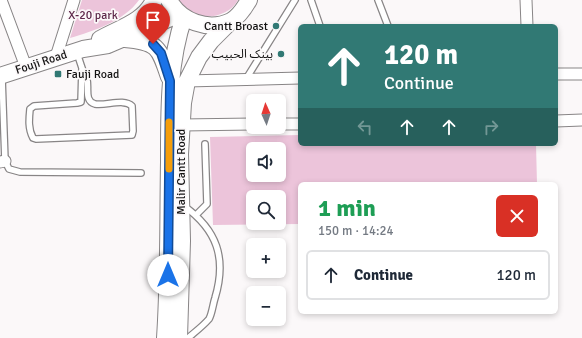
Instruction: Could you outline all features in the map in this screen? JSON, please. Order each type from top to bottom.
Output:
[{"type":"main road","name":"Fouji Road","points":[[79,50],[138,20],[152,6],[154,0]]},
{"type":"main road","points":[[169,0],[182,16],[194,23],[206,25],[231,21]]},
{"type":"main road","name":"Malir Cantt Road","points":[[179,338],[182,241],[180,154],[183,103],[187,81],[200,57],[211,41],[246,7],[249,0]]},
{"type":"main road","name":"Fouji Road","points":[[1,75],[79,50],[108,45],[182,16]]},
{"type":"main road","name":"Malir Cantt Road","points":[[165,338],[170,81],[177,36],[182,16]]},
{"type":"main road","points":[[125,39],[153,44],[161,53],[170,81]]},
{"type":"street","points":[[2,0],[26,67]]},
{"type":"street","points":[[56,57],[74,0]]},
{"type":"street","points":[[526,0],[527,24]]},
{"type":"street","points":[[558,74],[582,74]]},
{"type":"street","points":[[187,81],[298,78]]},
{"type":"street","points":[[558,121],[582,120]]},
{"type":"street","points":[[182,125],[246,124]]},
{"type":"street","points":[[286,124],[298,124]]},
{"type":"lane","points":[[246,79],[295,0]]},
{"type":"lane","points":[[311,0],[319,24]]},
{"type":"lane","points":[[378,0],[387,24]]},
{"type":"lane","points":[[79,50],[82,68],[81,102],[34,106],[30,109],[30,132],[33,138],[132,135],[132,106],[125,103],[96,104],[90,102],[88,98],[87,79],[82,68]]},
{"type":"lane","points":[[1,75],[3,162],[9,169],[20,172],[141,173]]},
{"type":"lane","points":[[196,215],[207,204],[205,144]]},
{"type":"lane","points":[[181,204],[196,215],[209,230],[218,244],[220,264],[218,289],[209,318],[188,338]]},
{"type":"green space","name":"X-20 park","points":[[82,0],[139,0],[125,14],[108,24],[70,38]]},
{"type":"green space","points":[[178,0],[238,0],[225,13],[212,16],[200,16],[191,13]]},
{"type":"green space","points":[[298,135],[298,146],[536,146],[537,182],[298,182],[298,224],[286,224],[286,190],[246,190],[246,225],[213,225],[210,137]]},
{"type":"slow traffic","points":[[169,122],[169,169]]},
{"type":"place","name":"Cantt Broast","points":[[276,26]]},
{"type":"place","name":"بينک الحبيب","points":[[281,54]]},
{"type":"place","name":"Fauji Road","points":[[58,74]]},
{"type":"route","points":[[153,44],[161,53],[170,81],[168,275]]}]
